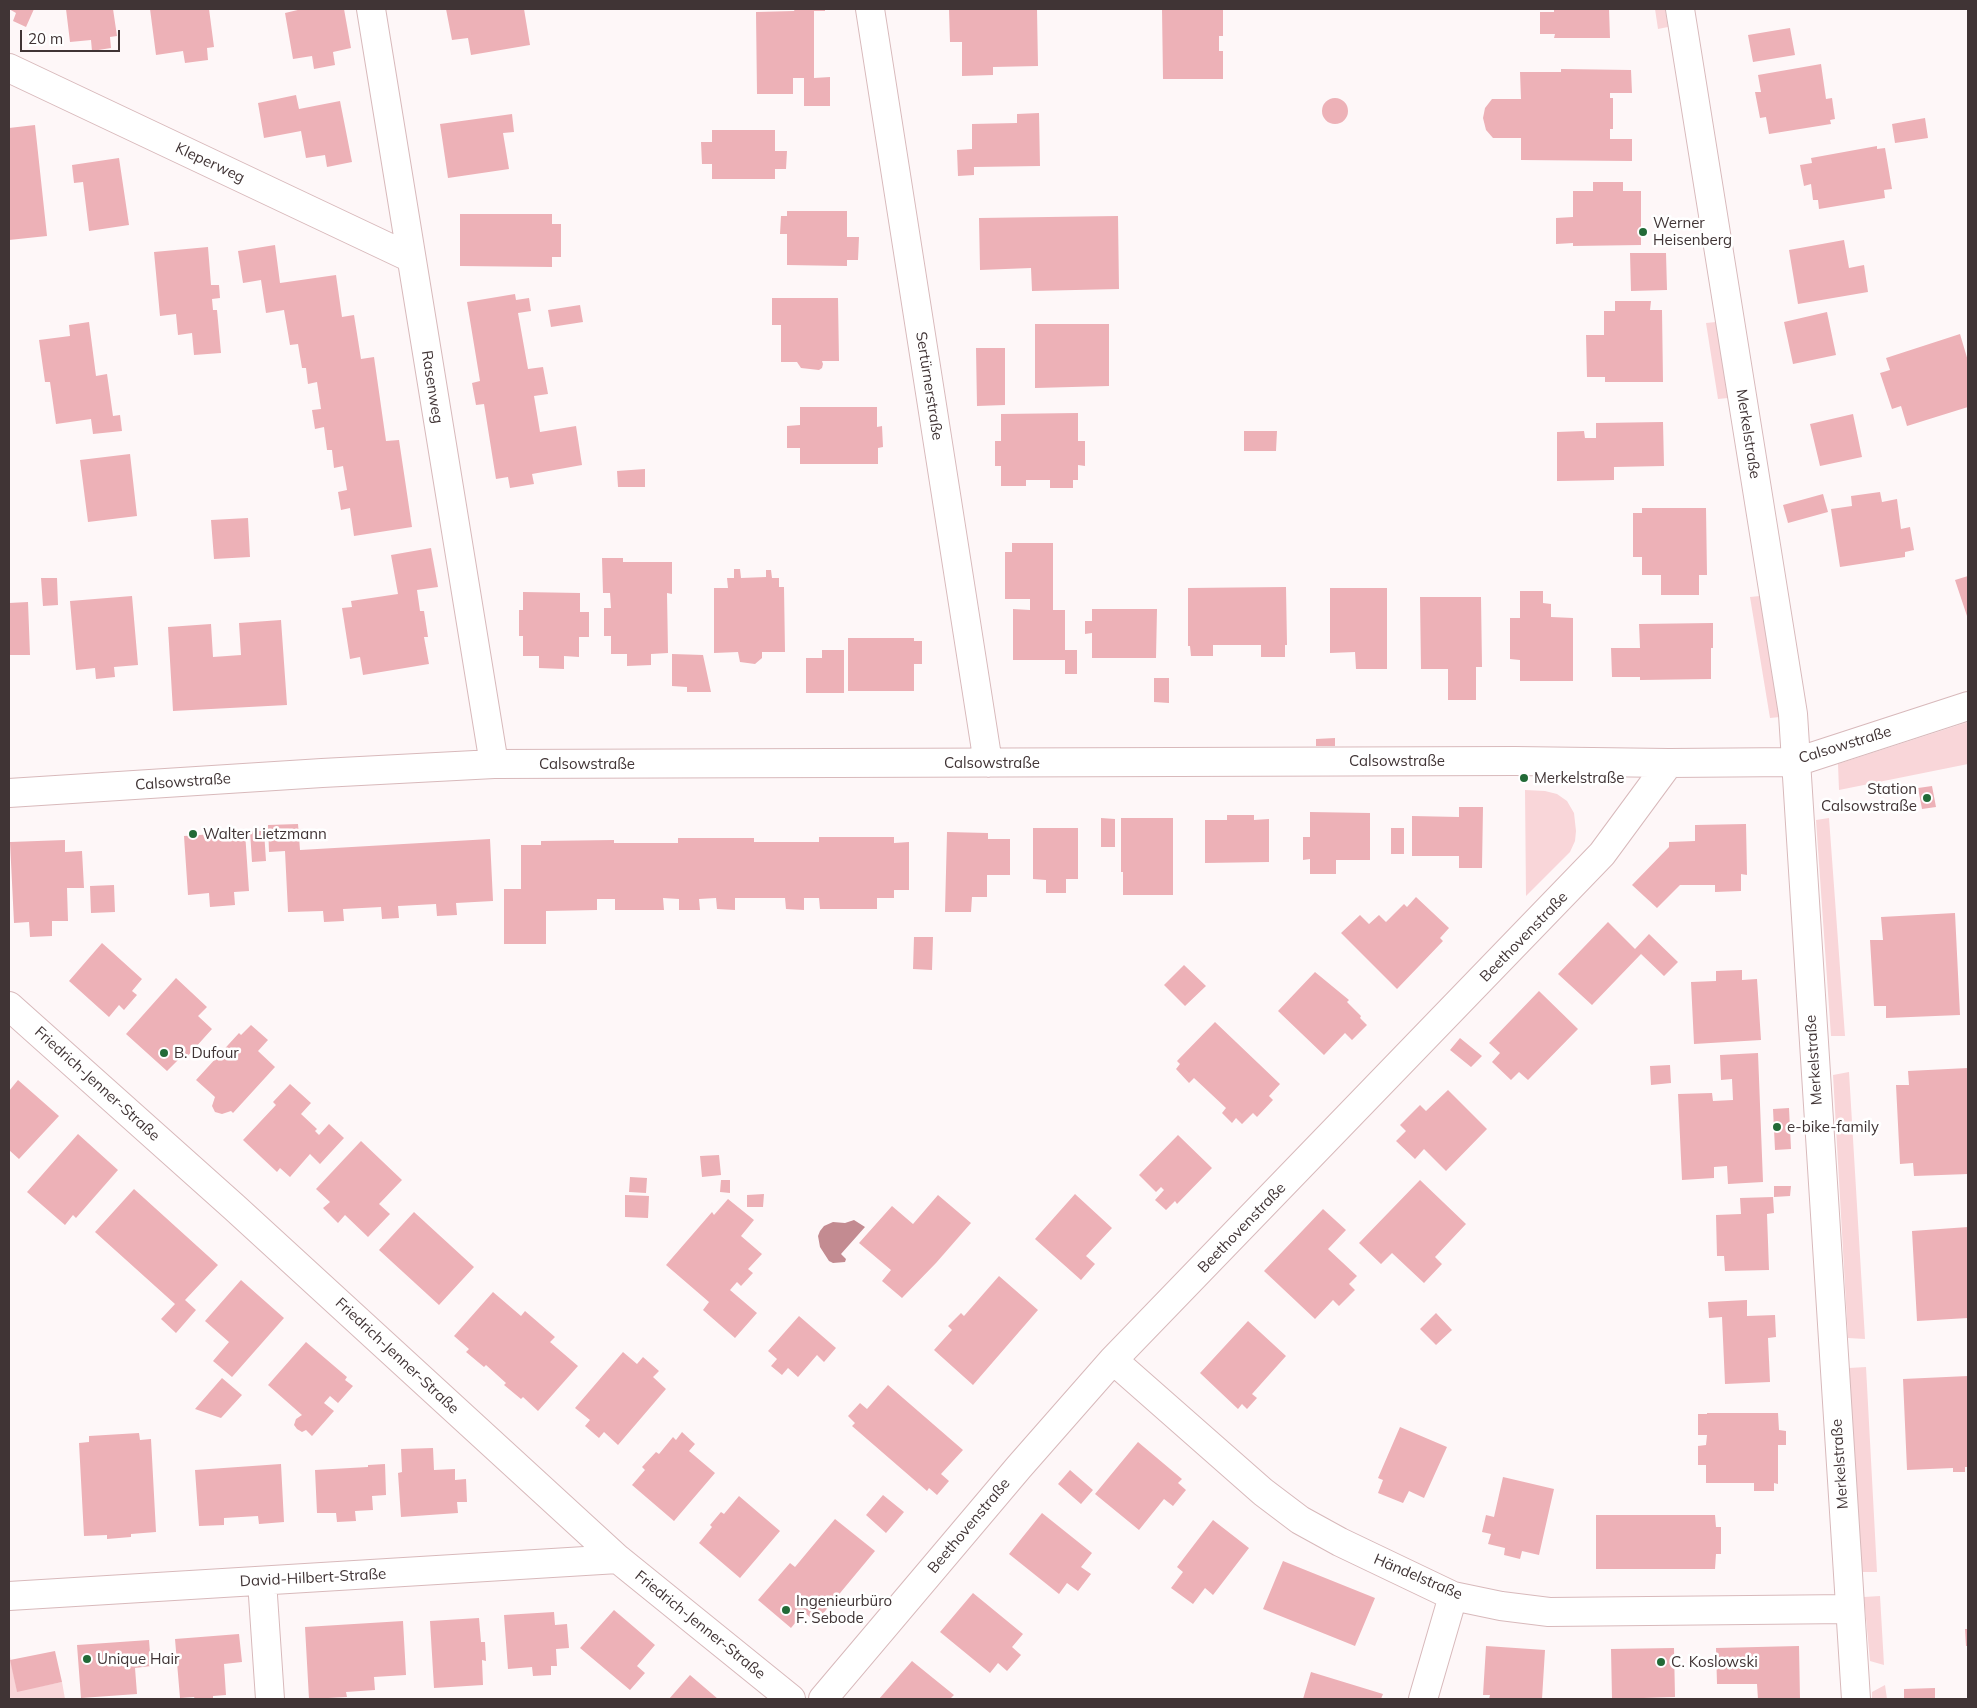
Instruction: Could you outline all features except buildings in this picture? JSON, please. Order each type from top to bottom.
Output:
[{"type":"street","name":"Rasenweg","points":[[371,9],[494,764]]},
{"type":"street","name":"Sertürnerstraße","points":[[870,9],[988,762]]},
{"type":"street","name":"Merkelstraße","points":[[1680,9],[1793,714],[1848,1609],[1856,1699]]},
{"type":"street","name":"Kleperweg","points":[[9,68],[411,258]]},
{"type":"street","name":"Calsowstraße","points":[[9,793],[494,764],[1796,762],[1968,706]]},
{"type":"street","name":"Beethovenstraße","points":[[822,1699],[1019,1467],[1113,1360],[1602,854],[1669,763]]},
{"type":"street","name":"Friedrich-Jenner-Straße","points":[[9,1006],[234,1206],[618,1559],[792,1699]]},
{"type":"street","name":"Händelstraße","points":[[1113,1360],[1263,1492],[1300,1520],[1340,1542],[1453,1596],[1501,1606],[1549,1612],[1848,1609]]},
{"type":"street","name":"David-Hilbert-Straße","points":[[9,1596],[618,1559]]},
{"type":"street","points":[[262,1581],[270,1699]]},
{"type":"street","points":[[1423,1699],[1453,1596]]},
{"type":"shaded area","points":[[1655,9],[1665,9],[1668,27],[1658,29]]},
{"type":"shaded area","points":[[1716,322],[1728,398],[1718,399],[1706,323]]},
{"type":"shaded area","points":[[1760,596],[1780,717],[1770,718],[1750,597]]},
{"type":"shaded area","points":[[1968,722],[1968,764],[1839,790],[1838,764]]},
{"type":"shaded area","points":[[1525,790],[1557,794],[1567,801],[1574,813],[1576,831],[1575,841],[1570,852],[1526,896]]},
{"type":"shaded area","points":[[1829,818],[1845,1036],[1831,1036],[1816,820]]},
{"type":"shaded area","points":[[1849,1072],[1865,1339],[1848,1338],[1833,1075]]},
{"type":"shaded area","points":[[854,1220],[865,1227],[841,1254],[846,1259],[845,1262],[833,1263],[829,1261],[820,1247],[818,1236],[820,1231],[824,1226],[833,1222],[845,1223]]},
{"type":"shaded area","points":[[1866,1367],[1877,1572],[1862,1572],[1849,1368]]},
{"type":"shaded area","points":[[1880,1596],[1884,1665],[1870,1661],[1864,1597]]},
{"type":"shaded area","points":[[9,1652],[17,1691],[62,1682],[65,1699],[9,1699]]},
{"type":"shaded area","points":[[1885,1685],[1887,1699],[1872,1699],[1872,1692]]},
{"type":"place","name":"Werner Heisenberg","points":[[1643,232]]},
{"type":"place","name":"Merkelstraße","points":[[1524,778]]},
{"type":"place","name":"Station Calsowstraße","points":[[1927,798]]},
{"type":"place","name":"Walter Lietzmann","points":[[193,834]]},
{"type":"place","name":"B. Dufour","points":[[164,1053]]},
{"type":"place","name":"e-bike-family","points":[[1777,1127]]},
{"type":"place","name":"Ingenieurbüro F. Sebode","points":[[786,1610]]},
{"type":"place","name":"Unique Hair","points":[[87,1659]]},
{"type":"place","name":"C. Koslowski","points":[[1661,1662]]}]
